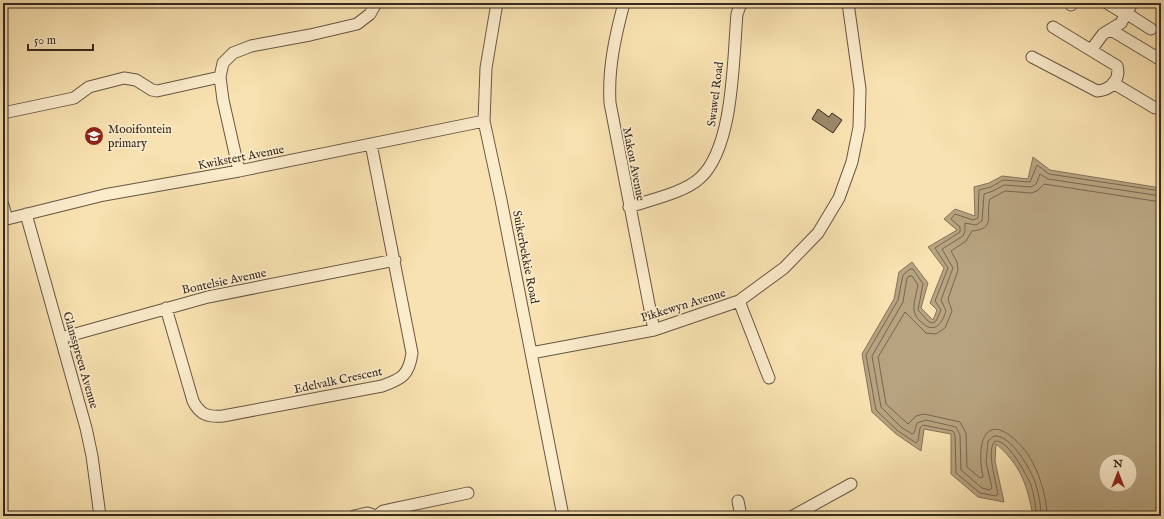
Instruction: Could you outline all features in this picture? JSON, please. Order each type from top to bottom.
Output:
[{"type":"street","points":[[238,171],[227,121],[220,77],[223,63],[233,53],[251,46],[310,36],[357,24],[370,14],[376,3]]},
{"type":"street","name":"Suikerbekkie Road","points":[[497,3],[486,68],[484,121],[562,516]]},
{"type":"street","name":"Makou Avenue","points":[[624,3],[613,48],[609,85],[610,103],[654,330]]},
{"type":"street","name":"Swawel Road","points":[[629,207],[682,189],[699,179],[711,165],[721,143],[727,120],[737,14],[741,3]]},
{"type":"street","name":"Pikkewyn Avenue","points":[[531,353],[654,330],[739,302],[784,268],[818,233],[839,198],[852,162],[859,127],[860,89],[848,3]]},
{"type":"street","points":[[1108,3],[1152,29]]},
{"type":"street","points":[[1091,50],[1103,34],[1121,22],[1123,12],[1132,3]]},
{"type":"street","points":[[1032,57],[1097,91],[1109,88],[1117,78],[1117,66],[1053,27]]},
{"type":"street","points":[[1110,30],[1161,60]]},
{"type":"street","points":[[3,113],[74,98],[89,87],[124,78],[136,80],[152,90],[157,91],[220,77]]},
{"type":"street","points":[[1113,83],[1155,108]]},
{"type":"street","name":"Kwikstert Avenue","points":[[5,219],[104,195],[238,171],[484,121]]},
{"type":"street","name":"Edelvalk Crescent","points":[[166,308],[193,401],[197,410],[202,414],[212,417],[382,386],[396,381],[405,374],[410,365],[412,354],[371,144]]},
{"type":"street","points":[[3,205],[5,219]]},
{"type":"street","name":"Glansspreeu Avenue","points":[[26,214],[86,428],[100,516]]},
{"type":"street","name":"Bontelsie Avenue","points":[[61,338],[208,297],[394,260]]},
{"type":"street","points":[[739,302],[769,378]]},
{"type":"street","points":[[793,516],[851,484]]},
{"type":"street","points":[[354,516],[367,513],[376,516],[388,510],[468,493]]},
{"type":"street","points":[[738,501],[741,516]]},
{"type":"water","points":[[1033,157],[1050,170],[1161,188],[1161,516],[1033,516],[1022,476],[1005,452],[996,444],[995,461],[1004,502],[978,497],[951,474],[951,434],[924,429],[921,451],[896,434],[872,412],[862,354],[894,299],[899,272],[912,262],[928,283],[921,308],[933,320],[937,310],[930,303],[944,268],[928,247],[957,230],[944,219],[955,209],[975,216],[974,187],[989,183],[1002,176],[1028,179]]},
{"type":"building","points":[[818,109],[829,117],[832,113],[842,120],[833,133],[812,119]]},
{"type":"place","name":"Mooifontein primary","points":[[94,136]]}]
